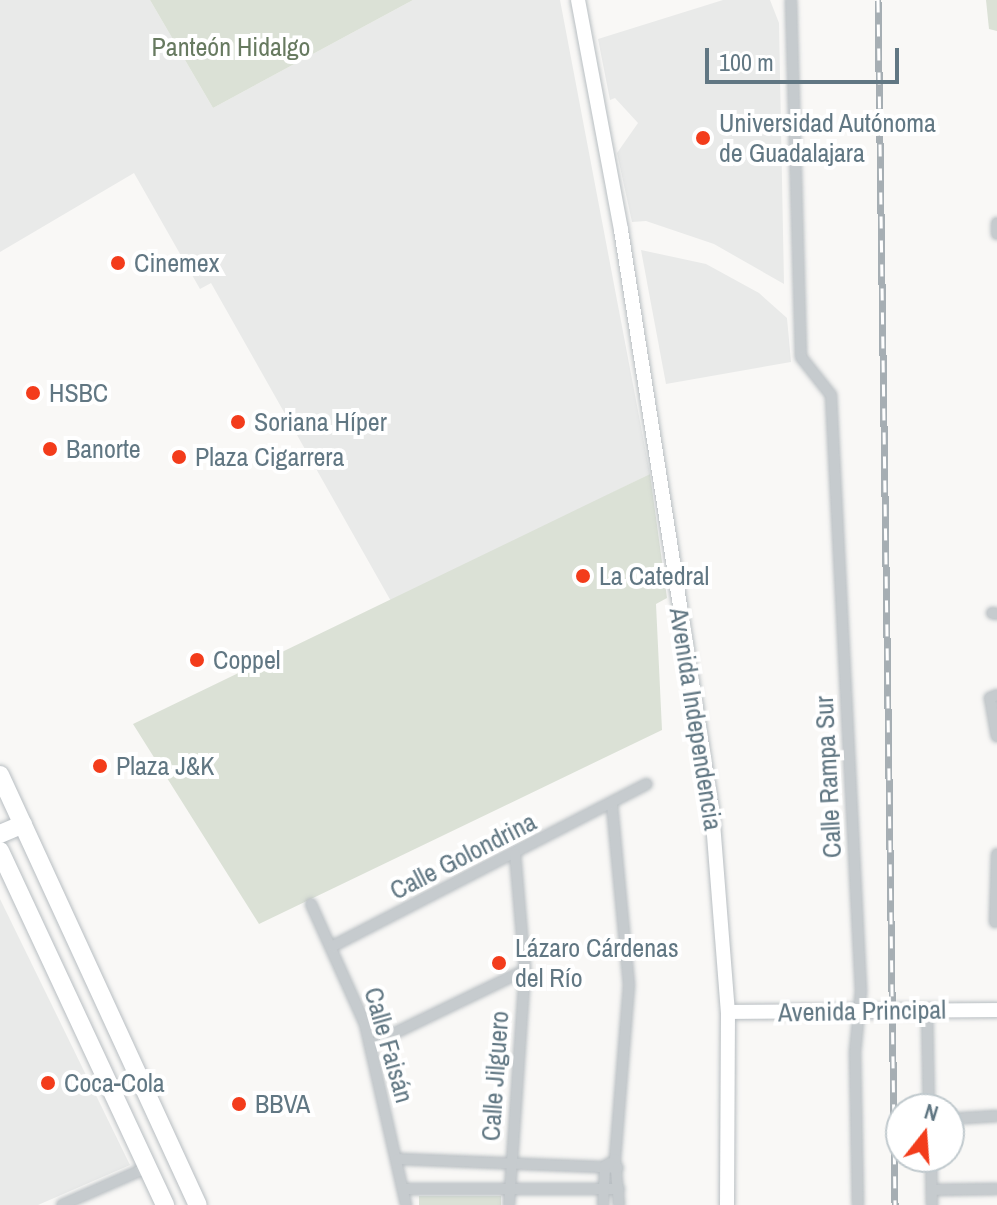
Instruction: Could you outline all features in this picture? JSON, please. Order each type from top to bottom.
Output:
[{"type":"highway","points":[[0,775],[198,1205]]},
{"type":"highway","points":[[0,834],[23,824]]},
{"type":"highway","points":[[0,851],[165,1205]]},
{"type":"highway","points":[[71,1002],[99,989]]},
{"type":"main road","name":"Avenida Independencia","points":[[578,0],[621,230],[712,810],[728,1012],[727,1205]]},
{"type":"main road","name":"Avenida Principal","points":[[728,1012],[997,1010]]},
{"type":"street","name":"Calle Rampa Sur","points":[[791,0],[801,357],[831,395],[861,991],[856,1011],[858,1205]]},
{"type":"street","points":[[997,223],[997,234]]},
{"type":"street","points":[[997,695],[990,698],[997,736]]},
{"type":"street","name":"Calle Golondrina","points":[[333,946],[612,805],[647,784]]},
{"type":"street","points":[[603,1205],[603,1188],[613,1164],[629,985],[612,805]]},
{"type":"street","name":"Calle Jilguero","points":[[509,1205],[525,970],[515,854]]},
{"type":"street","points":[[995,922],[997,854]]},
{"type":"street","name":"Calle Faisán","points":[[311,904],[333,946],[370,1045],[406,1205]]},
{"type":"street","points":[[370,1045],[525,970]]},
{"type":"street","points":[[927,1009],[929,1093]]},
{"type":"street","points":[[965,1118],[997,1116]]},
{"type":"street","points":[[398,1159],[613,1164]]},
{"type":"street","points":[[613,1164],[619,1205]]},
{"type":"street","points":[[62,1205],[148,1167]]},
{"type":"street","points":[[931,1173],[932,1205]]},
{"type":"street","points":[[403,1189],[619,1189]]},
{"type":"street","points":[[932,1190],[997,1189]]},
{"type":"shaded area","points":[[0,0],[150,0],[213,108],[413,0],[560,0],[650,474],[392,603],[211,283],[200,289],[134,173],[0,252]]},
{"type":"shaded area","name":"Universidad Autónoma de Guadalajara","points":[[723,0],[770,0],[779,23],[784,284],[714,244],[646,221],[632,222],[617,153],[638,123],[615,98],[610,100],[598,39]]},
{"type":"shaded area","points":[[641,250],[706,264],[759,293],[787,318],[791,362],[666,384]]},
{"type":"shaded area","points":[[0,899],[130,1165],[38,1205],[0,1205]]},
{"type":"green space","name":"Panteón Hidalgo","points":[[150,0],[413,0],[213,108]]},
{"type":"green space","points":[[986,0],[997,0],[997,31],[989,29]]},
{"type":"green space","points":[[650,474],[667,598],[656,604],[662,730],[259,924],[133,724]]},
{"type":"green space","points":[[419,1196],[501,1196],[501,1205],[419,1205]]},
{"type":"railway","points":[[878,0],[895,1205]]},
{"type":"place","name":"Universidad Autónoma de Guadalajara","points":[[703,138]]},
{"type":"place","name":"Cinemex","points":[[118,263]]},
{"type":"place","name":"HSBC","points":[[33,393]]},
{"type":"place","name":"Soriana Híper","points":[[238,422]]},
{"type":"place","name":"Banorte","points":[[50,449]]},
{"type":"place","name":"Plaza Cigarrera","points":[[179,457]]},
{"type":"place","name":"La Catedral","points":[[583,576]]},
{"type":"place","name":"Coppel","points":[[197,660]]},
{"type":"place","name":"Plaza J&K","points":[[100,766]]},
{"type":"place","name":"Lázaro Cárdenas del Río","points":[[499,963]]},
{"type":"place","name":"Coca-Cola","points":[[48,1083]]},
{"type":"place","name":"BBVA","points":[[239,1104]]}]
